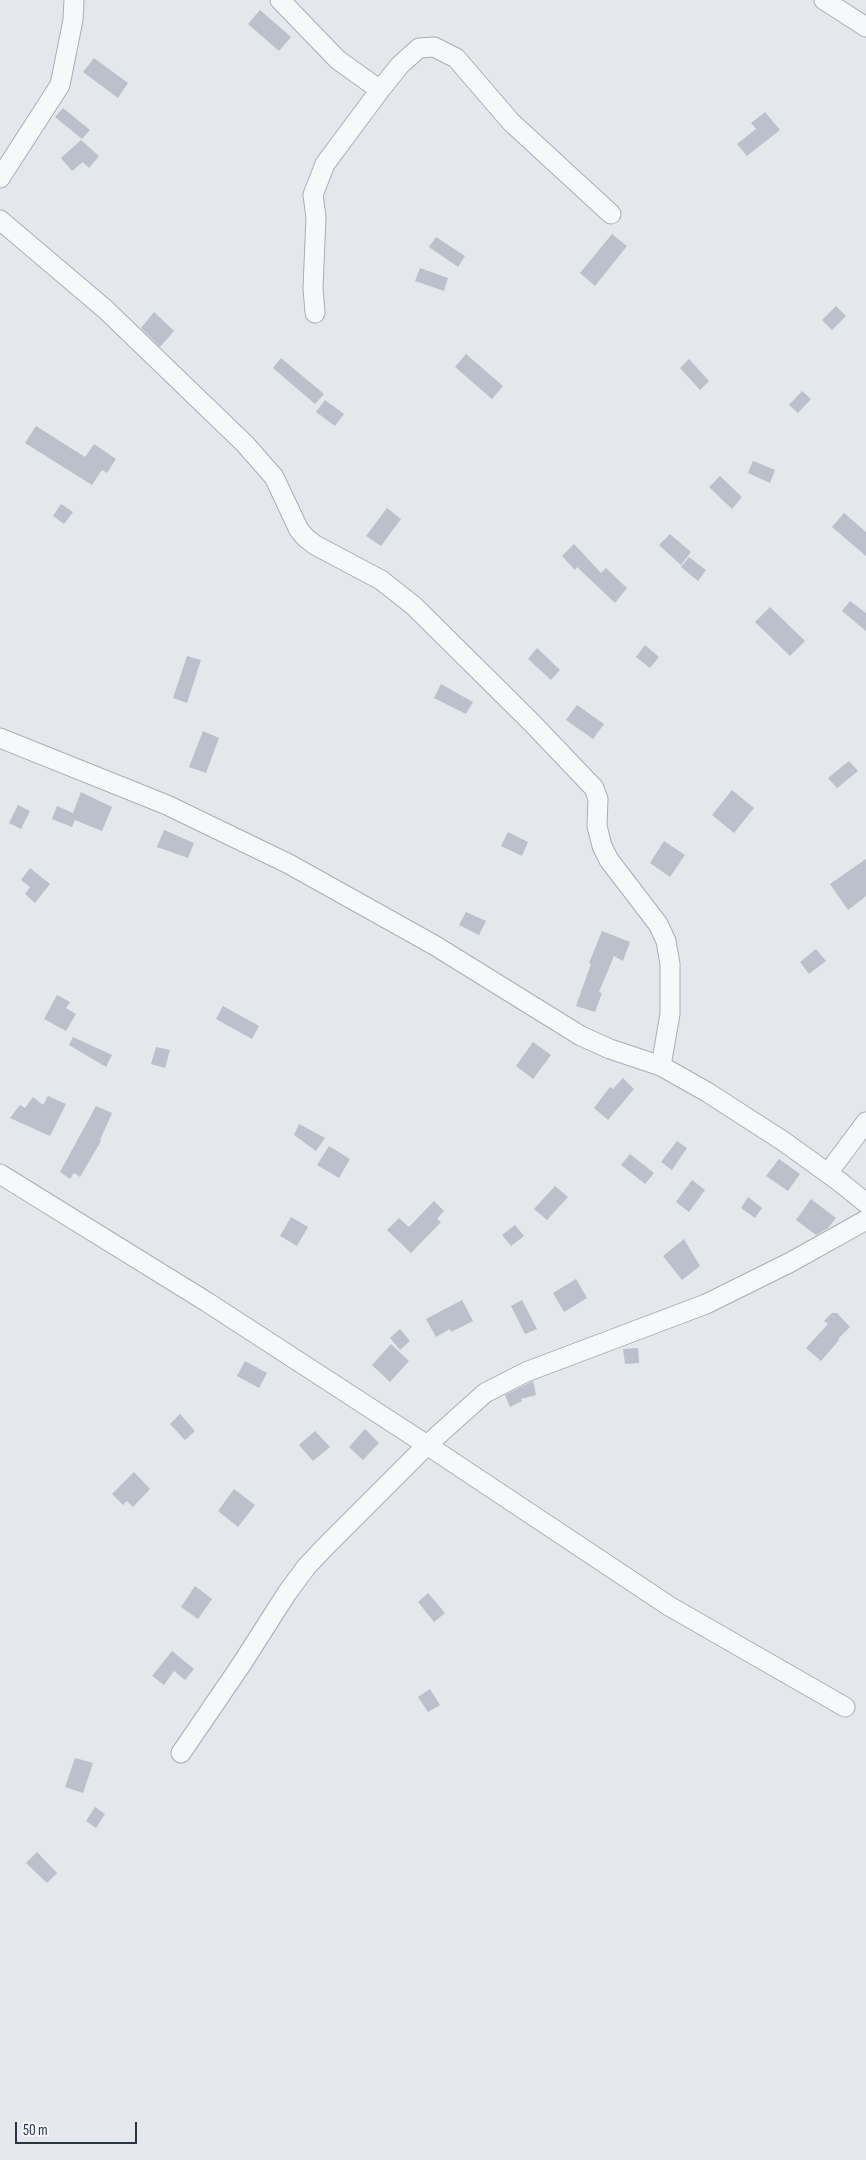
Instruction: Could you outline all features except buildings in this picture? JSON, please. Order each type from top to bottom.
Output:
[{"type":"street","points":[[0,178],[60,85],[74,20],[74,0]]},
{"type":"street","points":[[280,0],[338,60],[380,90]]},
{"type":"street","points":[[824,0],[866,27]]},
{"type":"street","points":[[315,313],[313,288],[316,217],[313,195],[325,164],[400,65],[419,48],[434,47],[456,58],[511,122],[611,214]]},
{"type":"street","points":[[0,220],[105,309],[245,444],[274,477],[299,530],[306,538],[315,545],[381,580],[414,606],[532,723],[594,788],[598,799],[597,826],[602,846],[609,860],[658,924],[666,940],[670,964],[670,1014],[661,1066]]},
{"type":"street","points":[[0,738],[167,805],[289,864],[434,944],[582,1036],[610,1049],[661,1066],[707,1092],[783,1141],[866,1203]]},
{"type":"street","points":[[828,1173],[866,1122]]},
{"type":"street","points":[[0,1174],[108,1239],[428,1445],[668,1606],[845,1707]]},
{"type":"street","points":[[181,1753],[307,1566],[428,1445],[485,1393],[507,1380],[625,1333],[706,1304],[789,1263],[866,1220]]}]
